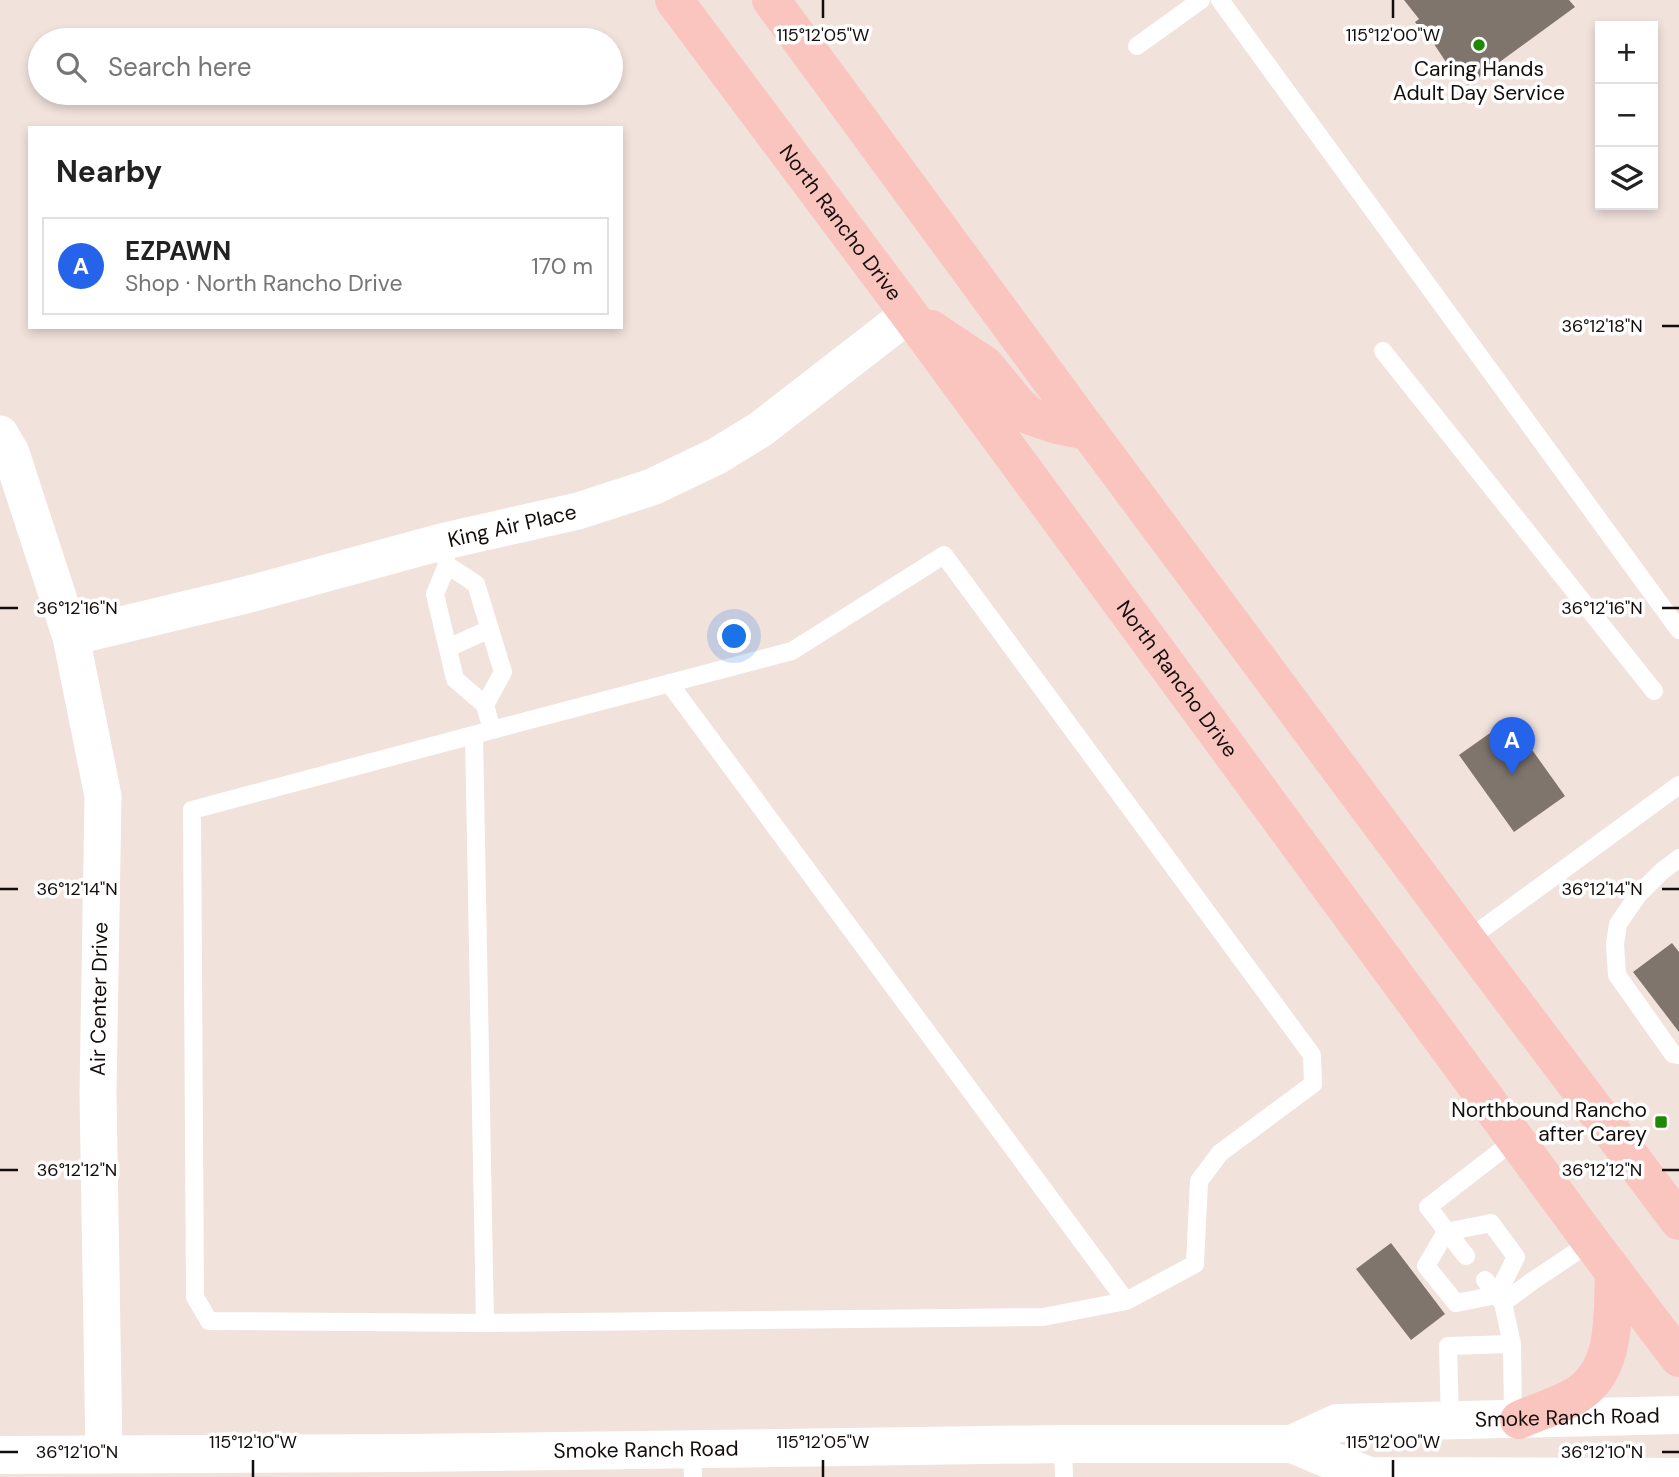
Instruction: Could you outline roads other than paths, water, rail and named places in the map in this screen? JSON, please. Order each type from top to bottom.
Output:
[{"type":"main road","name":"North Rancho Drive","points":[[674,0],[909,314],[1679,1359]]},
{"type":"main road","points":[[771,0],[1088,431],[1679,1221]]},
{"type":"main road","points":[[909,314],[985,365],[1030,416],[1088,431]]},
{"type":"main road","points":[[1516,1420],[1576,1395],[1597,1377],[1608,1355],[1614,1272]]},
{"type":"main road","name":"Smoke Ranch Road","points":[[0,1455],[104,1454],[411,1465],[1063,1461],[1292,1444],[1337,1423],[1679,1415]]},
{"type":"main road","name":"Smoke Ranch Road","points":[[1292,1444],[1369,1476],[1679,1477]]},
{"type":"street","name":"King Air Place","points":[[71,637],[246,595],[444,554],[652,487],[717,456],[761,429],[909,314]]},
{"type":"street","name":"Air Center Drive","points":[[0,434],[11,453],[71,637],[103,796],[98,1093],[104,1454]]},
{"type":"lane","points":[[1137,46],[1201,0]]},
{"type":"lane","points":[[1220,0],[1679,630]]},
{"type":"lane","points":[[1383,351],[1654,691]]},
{"type":"lane","points":[[444,554],[476,584],[503,672],[485,705]]},
{"type":"lane","points":[[444,554],[435,594],[455,679],[485,705],[492,730]]},
{"type":"lane","points":[[944,555],[1312,1055],[1313,1084],[1220,1153],[1199,1181],[1195,1264],[1126,1301],[1043,1317],[485,1323],[209,1321],[195,1297],[192,810],[492,730],[792,652],[944,555]]},
{"type":"lane","points":[[448,648],[490,629]]},
{"type":"lane","points":[[669,683],[1126,1301]]},
{"type":"lane","points":[[474,735],[485,1323]]},
{"type":"lane","points":[[1467,940],[1679,785]]},
{"type":"lane","points":[[1679,858],[1637,895],[1618,924],[1615,958],[1617,975],[1673,1054],[1679,1055]]},
{"type":"lane","points":[[1466,1256],[1428,1208],[1516,1139]]},
{"type":"lane","points":[[1500,1299],[1516,1257],[1491,1223],[1446,1232],[1426,1266],[1456,1303],[1500,1299],[1591,1242]]},
{"type":"lane","points":[[1485,1280],[1500,1299],[1511,1344],[1516,1420]]},
{"type":"lane","points":[[1450,1421],[1448,1346],[1511,1344]]},
{"type":"place","name":"Caring Hands Adult Day Service","points":[[1479,45]]},
{"type":"place","name":"EZPAWN","points":[[1512,775]]},
{"type":"place","name":"Northbound Rancho after Carey","points":[[1661,1122]]}]
